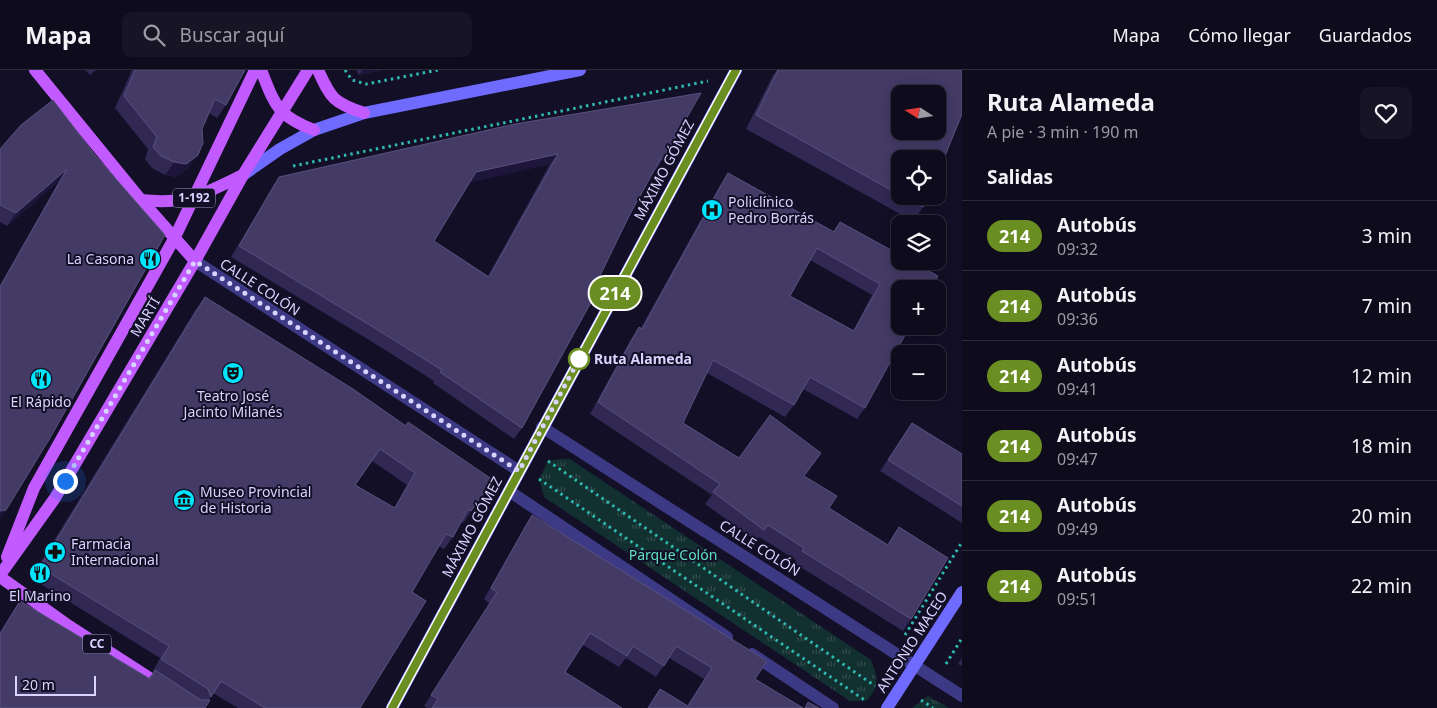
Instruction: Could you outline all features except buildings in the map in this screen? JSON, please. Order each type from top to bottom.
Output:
[{"type":"main road","name":"CALLE COLÓN","points":[[35,70],[141,200],[195,261]]},
{"type":"main road","name":"MARTÍ","points":[[0,576],[34,488],[174,239],[255,70]]},
{"type":"main road","points":[[261,70],[272,97],[282,113],[295,123],[314,130]]},
{"type":"main road","name":"MARTÍ","points":[[0,576],[55,498],[195,261],[243,175],[308,70]]},
{"type":"main road","points":[[318,70],[326,88],[338,104],[364,114]]},
{"type":"main road","name":"1-192","points":[[141,200],[176,202],[193,198],[243,175],[280,149],[314,130],[364,114],[580,70]]},
{"type":"main road","name":"MÁXIMO GÓMEZ","points":[[392,708],[542,427],[735,73]]},
{"type":"main road","name":"CC","points":[[0,576],[66,624],[173,694]]},
{"type":"main road","name":"ANTONIO MACEO","points":[[887,708],[962,592]]},
{"type":"street","name":"CALLE COLÓN","points":[[195,261],[519,471]]},
{"type":"street","name":"CALLE COLÓN","points":[[542,427],[962,696]]},
{"type":"street","points":[[509,492],[833,708]]},
{"type":"path","points":[[345,70],[352,80],[366,84],[438,70]]},
{"type":"path","points":[[285,168],[735,73]]},
{"type":"path","points":[[548,461],[875,686]]},
{"type":"path","points":[[539,479],[866,701]]},
{"type":"path","points":[[895,652],[962,542]]},
{"type":"path","points":[[937,679],[962,638]]},
{"type":"path","points":[[921,700],[933,708]]},
{"type":"green space","name":"Parque Colón","points":[[570,459],[871,660],[876,677],[876,686],[871,696],[866,701],[850,701],[544,497],[539,479],[548,461]]},
{"type":"green space","points":[[928,696],[949,708],[912,708]]},
{"type":"bus line","name":"214","points":[[392,708],[736,70]]},
{"type":"place","name":"Policlínico Pedro Borrás","points":[[712,210]]},
{"type":"place","name":"La Casona","points":[[150,259]]},
{"type":"place","name":"Ruta Alameda","points":[[579,359]]},
{"type":"place","name":"Teatro José Jacinto Milanés","points":[[233,373]]},
{"type":"place","name":"El Rápido","points":[[41,379]]},
{"type":"place","name":"Museo Provincial de Historia","points":[[184,500]]},
{"type":"place","name":"Farmacia Internacional","points":[[55,552]]},
{"type":"place","name":"El Marino","points":[[40,573]]},
{"type":"route","points":[[65,481],[195,261],[519,471],[579,359]]}]
